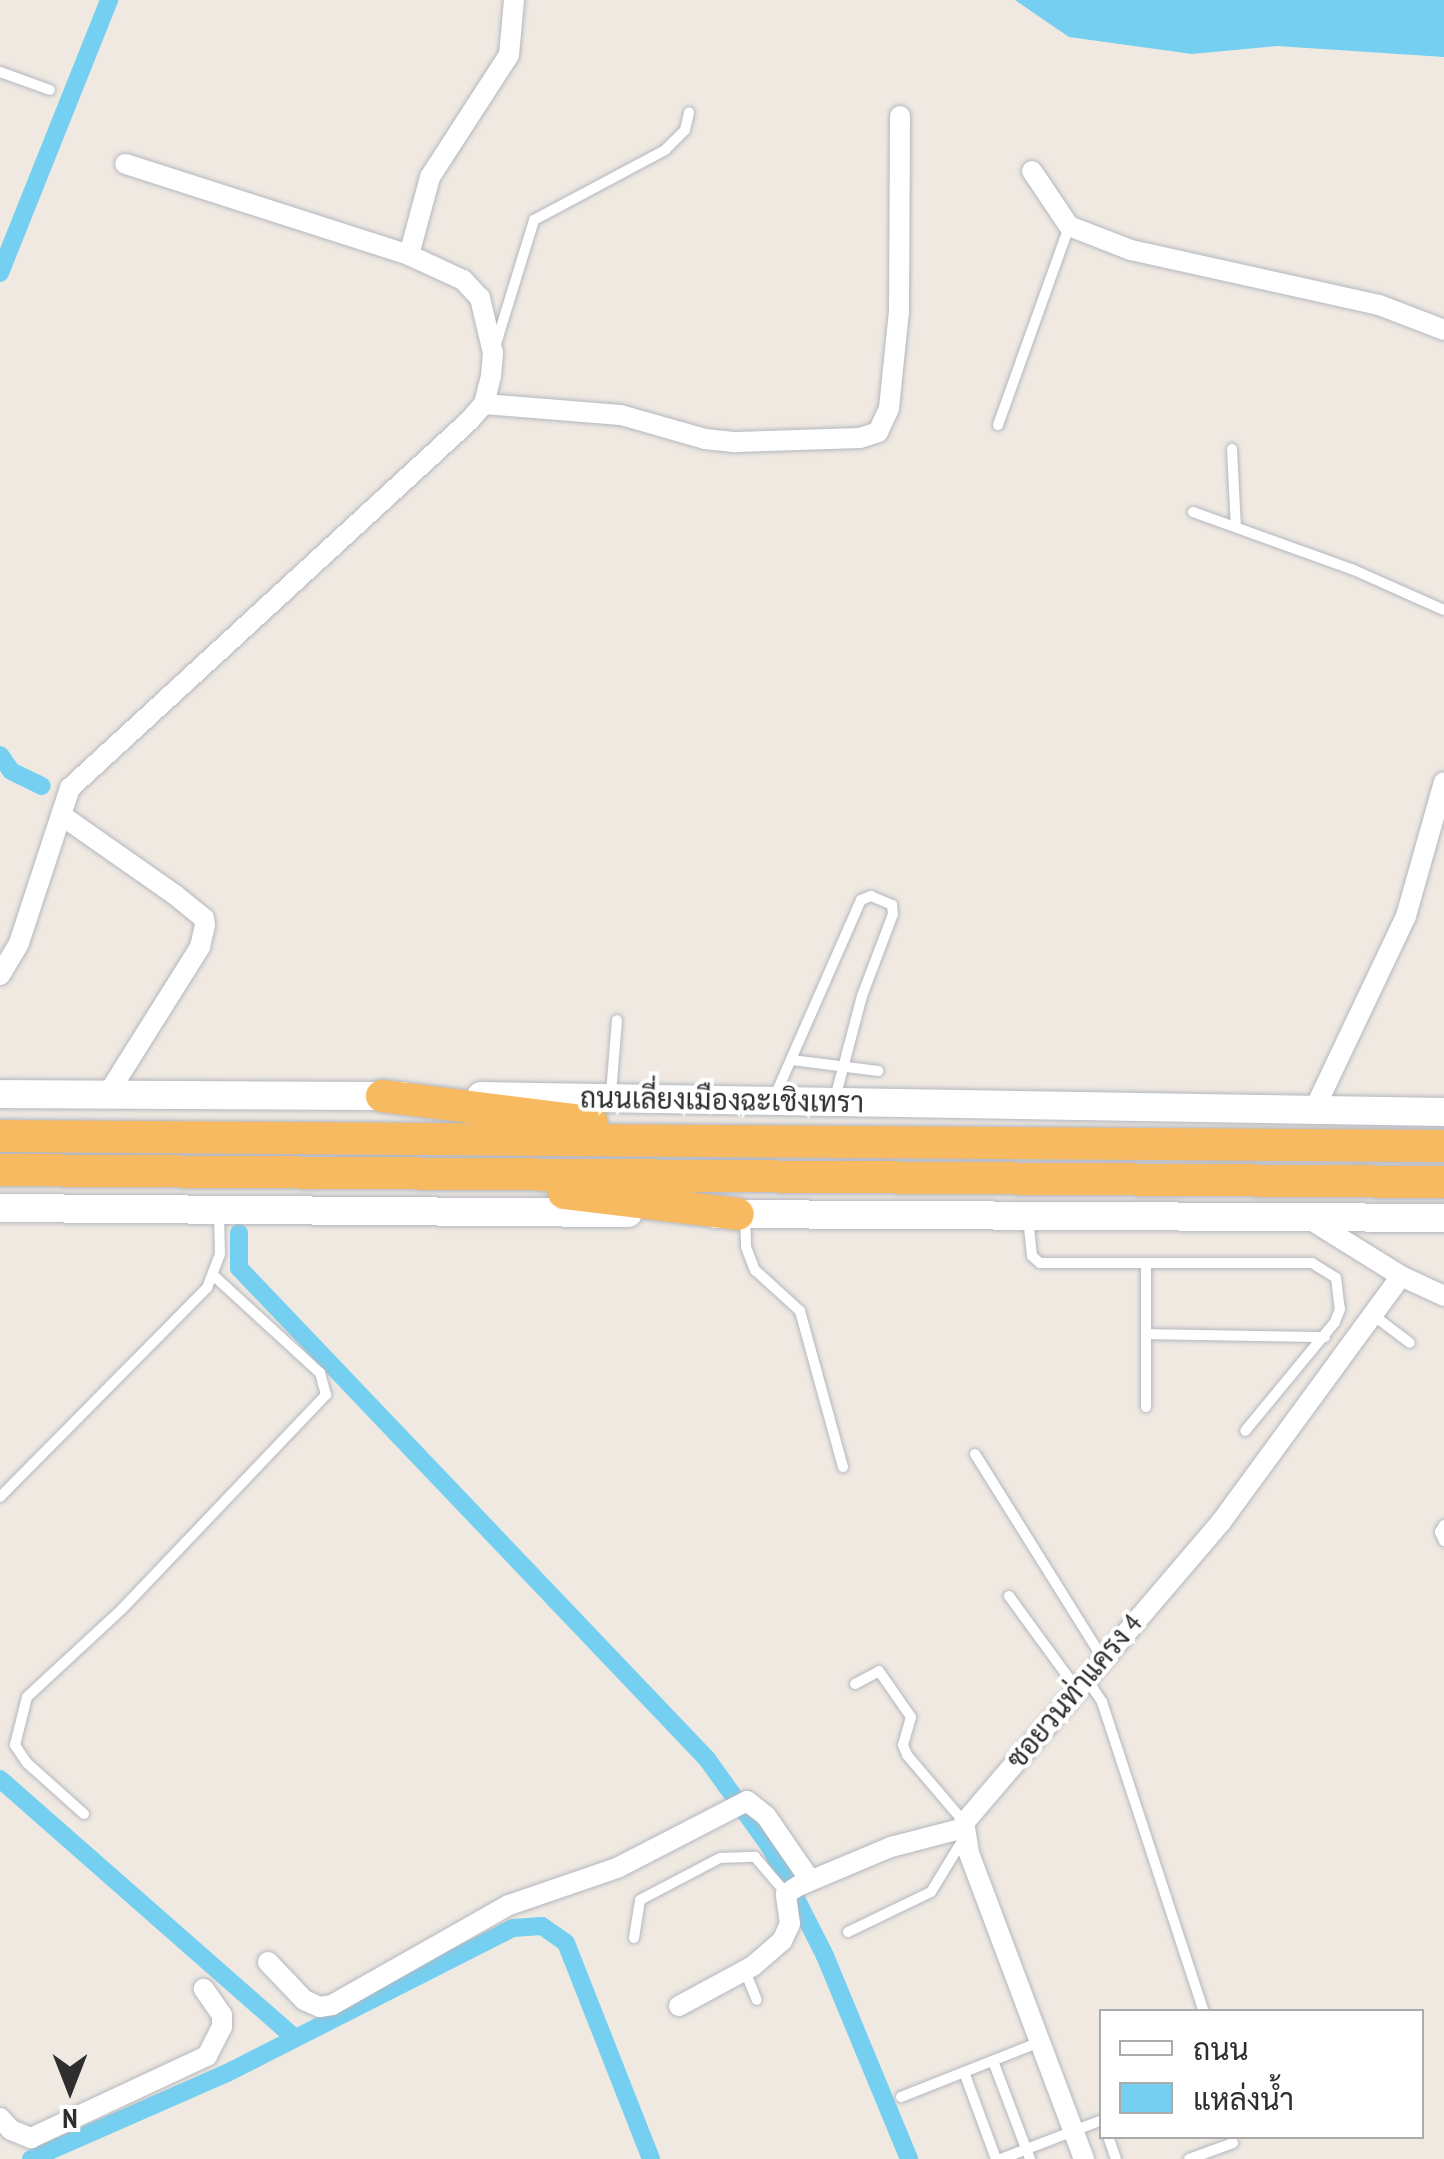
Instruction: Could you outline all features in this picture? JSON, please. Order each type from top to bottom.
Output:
[{"type":"highway","points":[[382,1096],[738,1141]]},
{"type":"highway","name":"ถนนเลี่ยงเมืองฉะเชิงเทรา","points":[[0,1136],[1444,1146]]},
{"type":"highway","points":[[0,1170],[1444,1182]]},
{"type":"highway","points":[[396,1174],[742,1214]]},
{"type":"main road","name":"ถนนเลี่ยงเมืองฉะเชิงเทรา","points":[[0,1094],[611,1097],[833,1104],[1444,1112]]},
{"type":"main road","points":[[0,1208],[1444,1218]]},
{"type":"street","points":[[409,254],[430,177],[509,55],[514,0]]},
{"type":"street","points":[[484,404],[606,412],[705,439],[736,442],[860,438],[878,432],[889,408],[899,312],[900,116]]},
{"type":"street","points":[[0,974],[18,943],[70,788],[341,543],[484,404],[494,353],[476,291],[463,280],[409,254],[126,164]]},
{"type":"street","points":[[1032,171],[1069,226],[1130,250],[1379,305],[1444,330]]},
{"type":"street","points":[[1313,1112],[1406,916],[1444,782]]},
{"type":"street","points":[[61,815],[174,894],[204,918],[206,925],[200,947],[106,1095]]},
{"type":"street","points":[[1311,1220],[1401,1276],[1444,1296]]},
{"type":"street","name":"ซอยวนท่าแครง 4","points":[[964,1829],[1080,1683],[1220,1522],[1401,1276]]},
{"type":"street","points":[[268,1962],[304,2000],[320,2008],[332,2004],[509,1905],[617,1868],[747,1801],[766,1816],[810,1880]]},
{"type":"street","points":[[679,2006],[745,1970],[787,1933],[786,1894],[891,1847],[964,1829],[1084,2159]]},
{"type":"street","points":[[0,2118],[11,2130],[31,2138],[207,2056],[222,2028],[222,2015],[204,1989]]},
{"type":"lane","points":[[0,72],[50,90]]},
{"type":"lane","points":[[494,353],[534,220],[666,150],[685,130],[689,112]]},
{"type":"lane","points":[[998,425],[1069,226]]},
{"type":"lane","points":[[1232,449],[1236,527]]},
{"type":"lane","points":[[1193,512],[1444,610]]},
{"type":"lane","points":[[773,1101],[861,900],[871,896],[892,905],[894,914],[862,996],[833,1104]]},
{"type":"lane","points":[[611,1097],[617,1020]]},
{"type":"lane","points":[[792,1060],[878,1071]]},
{"type":"lane","points":[[0,1498],[214,1276],[220,1254],[220,1208]]},
{"type":"lane","points":[[742,1214],[746,1247],[754,1270],[800,1311],[843,1467]]},
{"type":"lane","points":[[1028,1218],[1032,1256],[1040,1263],[1312,1263],[1328,1269],[1336,1278],[1340,1309],[1325,1337],[1245,1431]]},
{"type":"lane","points":[[1146,1265],[1146,1407]]},
{"type":"lane","points":[[84,1814],[28,1764],[15,1745],[27,1697],[122,1609],[326,1396],[320,1373],[214,1276]]},
{"type":"lane","points":[[1373,1315],[1410,1343]]},
{"type":"lane","points":[[1146,1334],[1325,1337]]},
{"type":"lane","points":[[975,1454],[1102,1657]]},
{"type":"lane","points":[[1444,1526],[1440,1532],[1444,1542]]},
{"type":"lane","points":[[1009,1596],[1080,1683],[1102,1702],[1203,2009]]},
{"type":"lane","points":[[848,1932],[931,1892],[964,1829],[907,1755],[903,1745],[911,1716],[879,1670],[855,1684]]},
{"type":"lane","points":[[634,1938],[640,1900],[720,1858],[756,1857],[786,1894]]},
{"type":"lane","points":[[745,1970],[757,2000]]},
{"type":"lane","points":[[901,2097],[1041,2042]]},
{"type":"lane","points":[[994,2060],[1028,2154]]},
{"type":"lane","points":[[964,2072],[998,2159],[1028,2154],[1099,2121]]},
{"type":"lane","points":[[1190,2159],[1233,2143]]},
{"type":"water","points":[[1015,0],[1444,0],[1444,57],[1277,46],[1192,54],[1069,37]]},
{"type":"waterway","points":[[0,273],[109,0]]},
{"type":"waterway","points":[[0,755],[11,771],[42,786]]},
{"type":"waterway","points":[[239,1233],[239,1268],[707,1759],[770,1847],[825,1956],[909,2159]]},
{"type":"waterway","points":[[0,1779],[295,2038]]},
{"type":"waterway","points":[[31,2159],[227,2073],[513,1928],[542,1926],[566,1943],[651,2159]]}]
